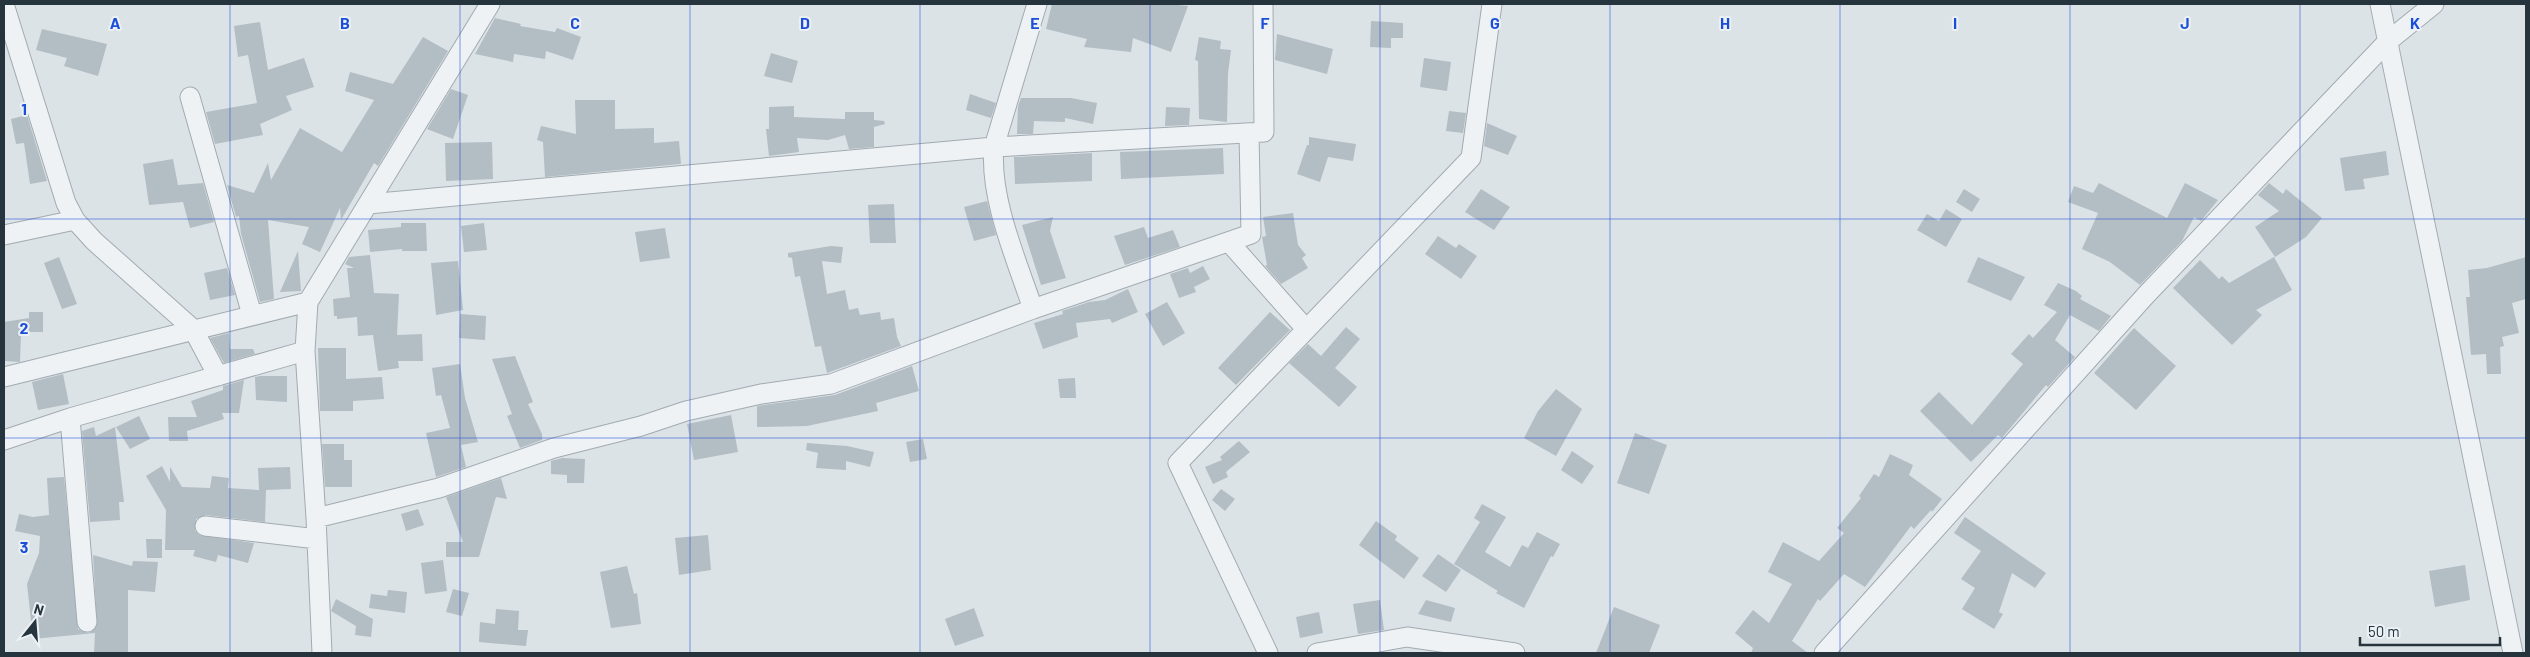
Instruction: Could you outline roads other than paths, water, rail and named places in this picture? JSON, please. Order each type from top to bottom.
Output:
[{"type":"street","points":[[4,4],[66,203],[74,220],[94,241],[193,329],[218,376]]},
{"type":"street","points":[[322,653],[318,539],[305,351],[308,302],[490,4]]},
{"type":"street","points":[[1033,309],[1003,223],[993,161],[994,147],[1037,4]]},
{"type":"street","points":[[368,204],[994,147],[1264,132],[1263,4]]},
{"type":"street","points":[[1268,653],[1178,463],[1471,158],[1492,4]]},
{"type":"street","points":[[2380,4],[2513,653]]},
{"type":"street","points":[[1824,653],[2146,295],[2387,42],[2434,4]]},
{"type":"street","points":[[190,97],[252,315]]},
{"type":"street","points":[[316,518],[439,488],[554,448],[642,426],[686,412],[762,394],[831,384],[1033,309],[1251,234],[1249,133]]},
{"type":"street","points":[[4,235],[74,220]]},
{"type":"street","points":[[1228,242],[1306,329]]},
{"type":"street","points":[[4,377],[308,302]]},
{"type":"street","points":[[4,440],[70,418],[305,351]]},
{"type":"street","points":[[70,418],[87,622]]},
{"type":"street","points":[[205,526],[318,539]]},
{"type":"street","points":[[1316,653],[1407,637],[1515,653]]}]
